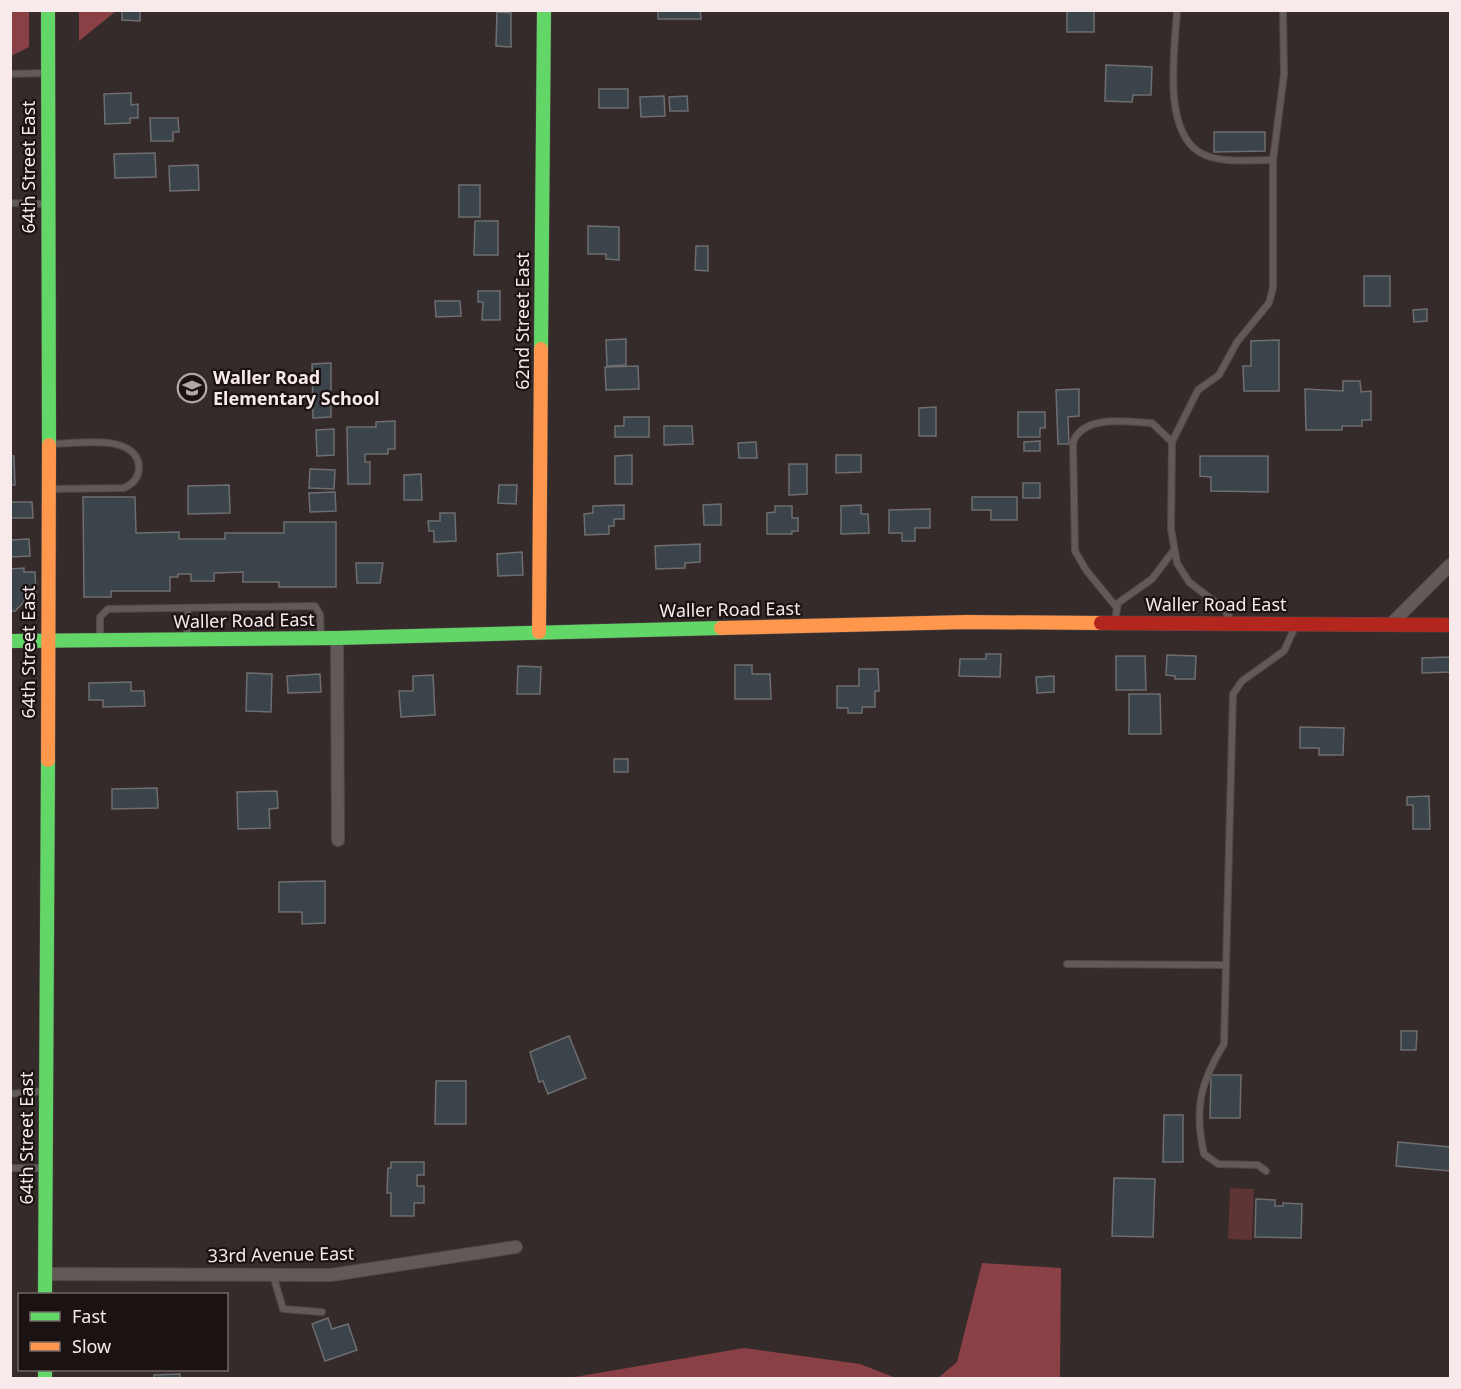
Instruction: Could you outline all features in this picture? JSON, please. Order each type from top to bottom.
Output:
[{"type":"street","name":"64th Street East","points":[[45,1293],[46,641],[49,489],[48,10]]},
{"type":"street","name":"62nd Street East","points":[[539,632],[544,10]]},
{"type":"street","points":[[1391,624],[1450,565]]},
{"type":"street","name":"Waller Road East","points":[[10,641],[337,638],[967,622],[1450,625]]},
{"type":"street","points":[[337,638],[338,840]]},
{"type":"street","name":"33rd Avenue East","points":[[45,1274],[273,1275],[357,1272],[516,1246]]},
{"type":"lane","points":[[1177,10],[1175,112],[1184,135],[1199,152],[1218,159],[1273,160]]},
{"type":"lane","points":[[1233,623],[1224,609],[1181,574],[1171,529],[1172,442],[1198,390],[1219,375],[1237,342],[1269,303],[1273,288],[1275,253],[1273,160],[1284,74],[1283,10]]},
{"type":"lane","points":[[10,74],[48,73]]},
{"type":"lane","points":[[10,203],[47,204]]},
{"type":"lane","points":[[1117,608],[1086,570],[1075,552],[1073,442],[1081,430],[1096,423],[1152,423],[1172,442]]},
{"type":"lane","points":[[48,444],[122,443],[132,450],[139,464],[138,476],[132,484],[124,488],[49,489]]},
{"type":"lane","points":[[1115,623],[1118,603],[1152,579],[1174,550]]},
{"type":"lane","points":[[100,640],[100,617],[108,609],[315,606],[320,614],[321,638]]},
{"type":"lane","points":[[187,639],[188,608]]},
{"type":"lane","points":[[1266,1171],[1258,1165],[1218,1164],[1204,1154],[1199,1132],[1200,1096],[1207,1071],[1224,1044],[1233,694],[1242,681],[1284,651],[1296,624]]},
{"type":"lane","points":[[1067,964],[1226,966]]},
{"type":"lane","points":[[10,1094],[45,1091]]},
{"type":"lane","points":[[10,1168],[45,1168]]},
{"type":"lane","points":[[273,1275],[284,1309],[322,1312]]},
{"type":"shaded area","points":[[79,10],[116,11],[79,41]]},
{"type":"shaded area","points":[[10,11],[29,11],[29,47],[11,56]]},
{"type":"shaded area","points":[[1230,1188],[1254,1189],[1252,1240],[1228,1239]]},
{"type":"shaded area","points":[[982,1263],[1061,1268],[1060,1378],[938,1378],[957,1362]]},
{"type":"shaded area","points":[[744,1348],[860,1364],[896,1378],[569,1378]]},
{"type":"building","points":[[122,10],[140,10],[140,21],[122,20]]},
{"type":"building","points":[[658,10],[700,10],[701,19],[658,19]]},
{"type":"building","points":[[1067,10],[1094,10],[1094,32],[1067,32]]},
{"type":"building","points":[[497,12],[511,13],[511,47],[496,46]]},
{"type":"building","points":[[1106,65],[1152,67],[1151,95],[1133,95],[1132,102],[1105,101]]},
{"type":"building","points":[[599,89],[628,89],[628,108],[599,108]]},
{"type":"building","points":[[131,93],[131,105],[138,104],[138,118],[130,118],[130,123],[105,124],[104,94]]},
{"type":"building","points":[[664,96],[665,116],[641,117],[640,97]]},
{"type":"building","points":[[687,96],[688,111],[670,111],[669,97]]},
{"type":"building","points":[[150,118],[178,118],[179,132],[173,132],[173,141],[151,141]]},
{"type":"building","points":[[1214,132],[1265,132],[1265,151],[1214,152]]},
{"type":"building","points":[[155,153],[156,177],[115,178],[114,154]]},
{"type":"building","points":[[198,165],[199,190],[170,191],[169,166]]},
{"type":"building","points":[[459,185],[480,185],[480,217],[459,217]]},
{"type":"building","points":[[475,221],[498,221],[498,255],[474,255]]},
{"type":"building","points":[[588,226],[619,227],[619,260],[606,259],[606,254],[588,254]]},
{"type":"building","points":[[696,246],[708,246],[708,271],[695,270]]},
{"type":"building","points":[[1364,276],[1390,276],[1390,306],[1364,306]]},
{"type":"building","points":[[478,291],[500,291],[500,320],[482,320],[483,302],[478,302]]},
{"type":"building","points":[[435,301],[460,301],[461,316],[436,317]]},
{"type":"building","points":[[1427,309],[1427,321],[1414,322],[1413,310]]},
{"type":"building","points":[[626,339],[626,365],[607,366],[606,340]]},
{"type":"building","points":[[1279,340],[1279,391],[1244,391],[1243,366],[1251,366],[1251,341]]},
{"type":"building","points":[[331,363],[331,417],[313,418],[312,364]]},
{"type":"building","points":[[638,366],[639,389],[606,390],[605,367]]},
{"type":"building","points":[[1343,381],[1360,381],[1361,392],[1371,391],[1371,420],[1362,420],[1362,426],[1342,426],[1342,430],[1306,430],[1305,389],[1343,391]]},
{"type":"building","points":[[1079,389],[1079,416],[1068,417],[1069,444],[1058,444],[1056,390]]},
{"type":"building","points":[[936,407],[936,436],[919,436],[919,408]]},
{"type":"building","points":[[1018,412],[1045,412],[1045,428],[1040,428],[1040,437],[1018,437]]},
{"type":"building","points":[[624,417],[649,417],[649,437],[615,437],[615,426],[624,426]]},
{"type":"building","points":[[395,421],[395,449],[388,449],[388,454],[365,454],[365,462],[370,462],[370,484],[348,484],[347,427],[376,427],[376,422]]},
{"type":"building","points":[[664,426],[692,426],[693,444],[664,445]]},
{"type":"building","points":[[334,429],[334,455],[317,456],[316,430]]},
{"type":"building","points":[[1040,441],[1040,451],[1024,451],[1024,442]]},
{"type":"building","points":[[756,442],[757,458],[739,458],[738,443]]},
{"type":"building","points":[[632,455],[632,484],[615,484],[615,456]]},
{"type":"building","points":[[836,455],[861,455],[861,472],[836,473]]},
{"type":"building","points":[[10,456],[14,456],[15,485],[10,485]]},
{"type":"building","points":[[1200,456],[1268,456],[1268,492],[1211,491],[1211,477],[1200,476]]},
{"type":"building","points":[[789,464],[807,464],[807,494],[789,495]]},
{"type":"building","points":[[310,469],[335,470],[334,489],[309,488]]},
{"type":"building","points":[[421,474],[422,500],[404,500],[404,475]]},
{"type":"building","points":[[1023,483],[1040,483],[1040,498],[1023,498]]},
{"type":"building","points":[[229,485],[230,513],[188,514],[188,486]]},
{"type":"building","points":[[499,485],[517,485],[516,504],[498,503]]},
{"type":"building","points":[[335,492],[336,511],[310,512],[309,493]]},
{"type":"building","points":[[83,497],[135,497],[136,533],[179,532],[179,539],[225,539],[225,533],[284,533],[284,522],[336,522],[336,587],[279,587],[279,582],[243,582],[243,572],[214,573],[214,581],[191,581],[191,574],[178,574],[178,577],[170,577],[170,591],[111,591],[111,597],[84,597]]},
{"type":"building","points":[[972,497],[1017,497],[1017,520],[991,520],[991,510],[972,510]]},
{"type":"building","points":[[10,502],[32,502],[33,518],[10,518]]},
{"type":"building","points":[[721,504],[721,525],[704,525],[703,505]]},
{"type":"building","points":[[624,505],[624,519],[614,519],[614,526],[609,526],[609,534],[585,535],[584,514],[593,513],[593,506]]},
{"type":"building","points":[[861,505],[861,514],[868,514],[869,533],[841,534],[841,506]]},
{"type":"building","points":[[775,506],[792,506],[792,518],[798,518],[798,531],[792,531],[792,534],[767,534],[767,513],[775,512]]},
{"type":"building","points":[[930,509],[930,528],[915,528],[915,541],[902,541],[902,533],[889,533],[889,510]]},
{"type":"building","points":[[440,513],[455,513],[456,541],[434,542],[434,531],[429,531],[428,521],[440,521]]},
{"type":"building","points":[[29,539],[30,556],[10,557],[10,540]]},
{"type":"building","points":[[700,544],[700,562],[685,563],[685,568],[656,569],[655,546]]},
{"type":"building","points":[[522,552],[523,575],[498,576],[497,554]]},
{"type":"building","points":[[356,563],[383,563],[380,583],[357,583]]},
{"type":"building","points":[[24,568],[24,572],[35,572],[36,595],[24,595],[24,602],[15,611],[10,611],[10,569]]},
{"type":"building","points":[[986,654],[1001,654],[1000,677],[959,676],[960,659],[986,659]]},
{"type":"building","points":[[1167,655],[1196,656],[1195,679],[1175,679],[1175,676],[1166,675]]},
{"type":"building","points":[[1116,656],[1145,656],[1146,690],[1116,690]]},
{"type":"building","points":[[1450,657],[1450,672],[1422,673],[1422,658]]},
{"type":"building","points":[[735,665],[752,665],[752,674],[770,674],[771,699],[735,699]]},
{"type":"building","points":[[518,666],[541,667],[540,694],[517,694]]},
{"type":"building","points":[[859,669],[878,669],[879,691],[875,691],[875,707],[862,707],[862,713],[848,713],[848,708],[837,708],[837,686],[859,686]]},
{"type":"building","points":[[247,673],[272,674],[271,712],[246,711]]},
{"type":"building","points":[[320,674],[321,692],[288,693],[287,676]]},
{"type":"building","points":[[433,675],[435,715],[401,717],[399,691],[413,691],[413,676]]},
{"type":"building","points":[[1054,676],[1054,692],[1037,693],[1036,677]]},
{"type":"building","points":[[131,682],[131,691],[144,691],[145,706],[103,707],[103,700],[89,700],[89,683]]},
{"type":"building","points":[[1129,694],[1160,694],[1161,734],[1129,734]]},
{"type":"building","points":[[1300,727],[1344,728],[1343,755],[1319,755],[1319,748],[1300,748]]},
{"type":"building","points":[[614,759],[628,759],[628,772],[614,772]]},
{"type":"building","points":[[157,788],[158,808],[112,809],[112,789]]},
{"type":"building","points":[[277,791],[278,808],[269,809],[270,828],[238,829],[237,792]]},
{"type":"building","points":[[1429,796],[1430,829],[1413,829],[1413,805],[1407,805],[1407,797]]},
{"type":"building","points":[[325,881],[325,923],[302,924],[302,912],[279,912],[279,882]]},
{"type":"building","points":[[1401,1031],[1417,1031],[1416,1050],[1401,1050]]},
{"type":"building","points":[[569,1036],[586,1078],[548,1094],[543,1081],[539,1082],[530,1052]]},
{"type":"building","points":[[1211,1075],[1241,1075],[1240,1118],[1210,1118]]},
{"type":"building","points":[[436,1081],[466,1081],[466,1124],[435,1124]]},
{"type":"building","points":[[1164,1115],[1183,1115],[1183,1162],[1163,1162]]},
{"type":"building","points":[[1398,1142],[1450,1147],[1450,1171],[1396,1166]]},
{"type":"building","points":[[391,1162],[424,1162],[424,1175],[417,1175],[417,1186],[424,1186],[424,1203],[414,1203],[414,1216],[391,1216],[391,1193],[387,1193],[388,1168],[391,1168]]},
{"type":"building","points":[[1114,1178],[1155,1179],[1153,1237],[1112,1236]]},
{"type":"building","points":[[1256,1199],[1275,1200],[1275,1206],[1283,1206],[1283,1203],[1302,1204],[1301,1238],[1255,1237]]},
{"type":"building","points":[[328,1318],[332,1329],[348,1324],[357,1350],[325,1361],[312,1324]]},
{"type":"building","points":[[180,1374],[180,1378],[154,1378],[154,1375]]},
{"type":"traffic: fast","points":[[48,10],[49,445]]},
{"type":"traffic: fast","points":[[541,349],[544,10]]},
{"type":"traffic: fast","points":[[10,641],[337,638],[721,628]]},
{"type":"traffic: fast","points":[[45,1293],[48,760]]},
{"type":"traffic: fast","points":[[45,1371],[45,1378]]},
{"type":"traffic: slow","points":[[539,632],[541,349]]},
{"type":"traffic: slow","points":[[48,760],[49,445]]},
{"type":"traffic: slow","points":[[721,628],[967,622],[1101,623]]},
{"type":"traffic: jam","points":[[1101,623],[1450,625]]},
{"type":"place","name":"Waller Road Elementary School","points":[[192,388]]}]
